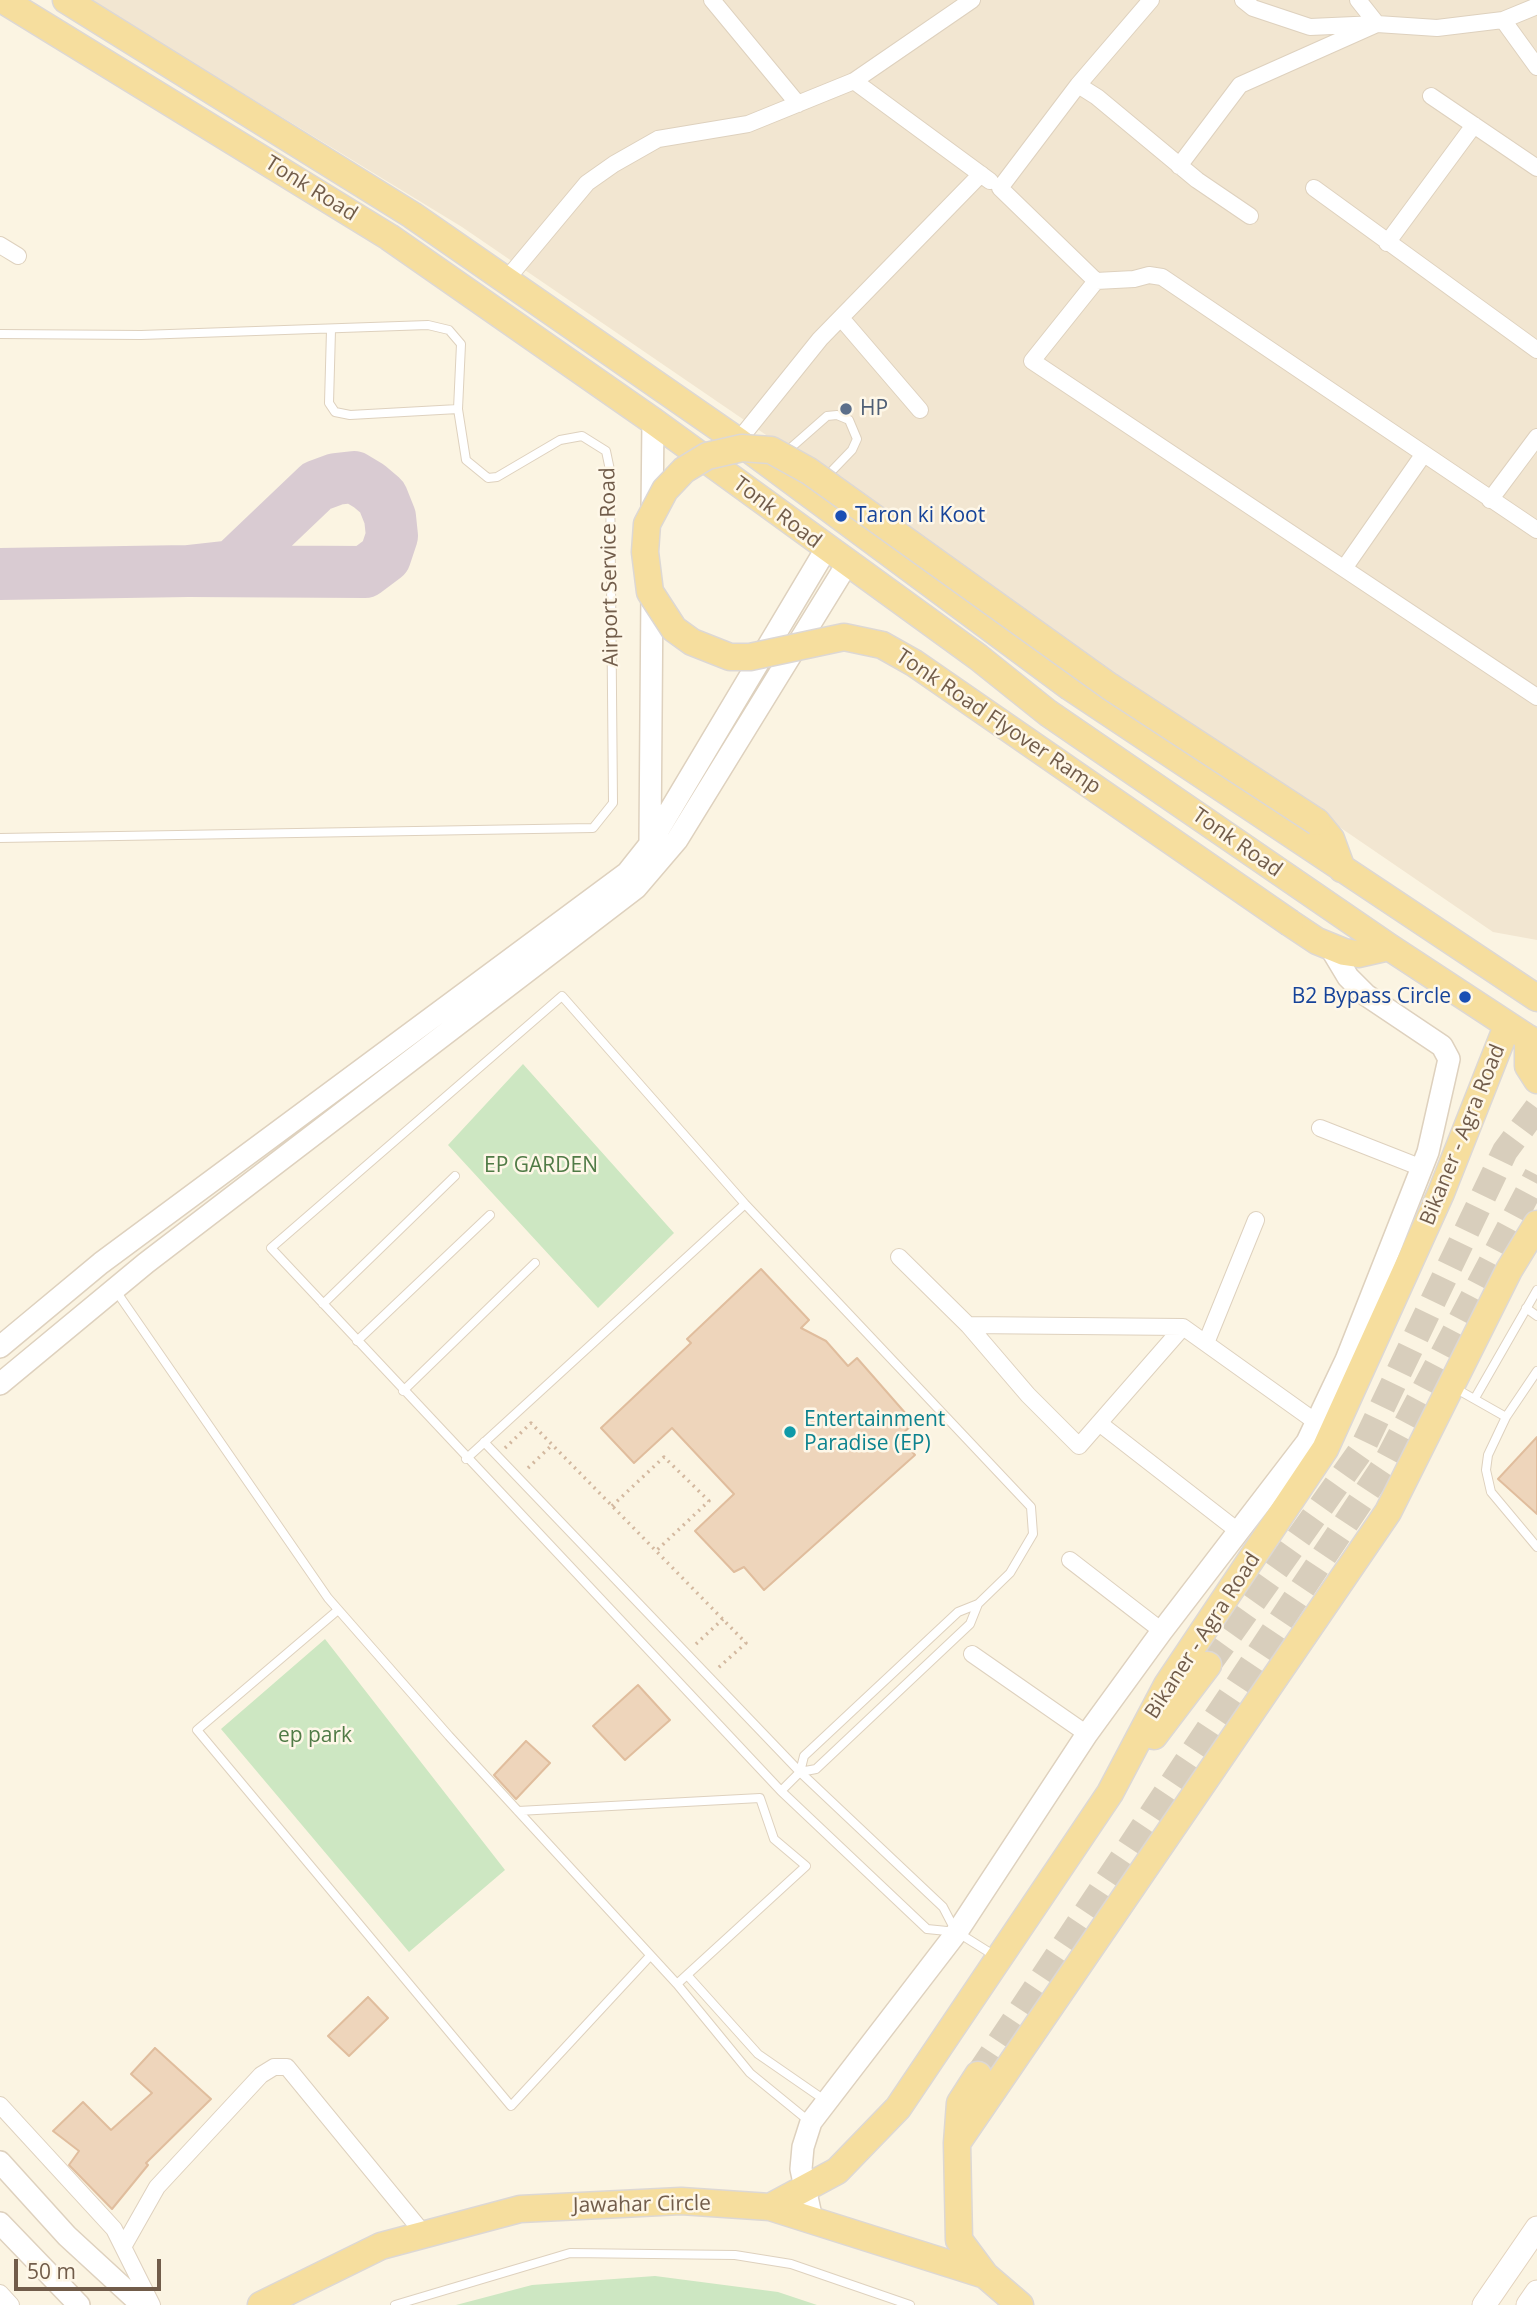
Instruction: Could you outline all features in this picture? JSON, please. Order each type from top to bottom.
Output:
[{"type":"main road","name":"Tonk Road","points":[[4,0],[389,237],[653,421],[978,657],[1048,713],[1389,947],[1524,1036]]},
{"type":"main road","name":"Tonk Road","points":[[66,0],[412,215],[737,440],[1070,687],[1342,869],[1534,992]]},
{"type":"main road","name":"Tonk Road Flyover Ramp","points":[[1342,869],[1331,839],[1317,822],[1109,686],[829,485],[771,450],[742,448],[708,456],[684,470],[665,490],[647,524],[645,552],[650,592],[674,629],[692,642],[730,657],[750,657],[844,637],[882,645],[925,670],[1290,923],[1330,947],[1358,954],[1389,947]]},
{"type":"main road","points":[[1524,1036],[1528,1066],[1537,1080]]},
{"type":"main road","name":"Bikaner - Agra Road","points":[[770,2207],[837,2171],[891,2117],[1001,1960],[1110,1793],[1167,1685],[1325,1449],[1441,1193],[1524,1036]]},
{"type":"main road","points":[[957,2143],[1388,1512],[1463,1392],[1509,1270],[1537,1224]]},
{"type":"main road","points":[[1110,1793],[1208,1665]]},
{"type":"main road","points":[[978,2075],[960,2103],[957,2143],[959,2240],[985,2275]]},
{"type":"main road","name":"Jawahar Circle","points":[[261,2305],[381,2246],[520,2209],[681,2201],[770,2207],[985,2275],[1020,2305]]},
{"type":"main road","points":[[1484,2305],[1537,2228]]},
{"type":"main road","points":[[1528,2305],[1537,2292]]},
{"type":"street","points":[[506,281],[587,183],[614,164],[658,139],[748,124],[854,81],[972,0]]},
{"type":"street","points":[[1000,188],[1077,85],[1151,0]]},
{"type":"street","points":[[1243,0],[1253,8],[1310,27],[1377,24],[1437,28],[1503,20],[1537,6]]},
{"type":"street","points":[[1358,0],[1377,24]]},
{"type":"street","points":[[716,1],[798,104]]},
{"type":"street","points":[[1503,20],[1537,67]]},
{"type":"street","points":[[1179,166],[1240,85],[1377,24]]},
{"type":"street","points":[[854,81],[1000,188],[1096,281],[1134,279],[1149,275],[1162,277],[1537,530]]},
{"type":"street","points":[[1077,85],[1097,97],[1179,166],[1250,216]]},
{"type":"street","points":[[1432,96],[1537,168]]},
{"type":"street","points":[[1387,243],[1474,125]]},
{"type":"street","points":[[737,440],[841,318],[981,174]]},
{"type":"street","points":[[1314,188],[1537,351]]},
{"type":"street","points":[[0,245],[19,256]]},
{"type":"street","points":[[1096,281],[1032,361],[1537,697]]},
{"type":"street","points":[[841,318],[920,410]]},
{"type":"street","points":[[650,844],[653,421]]},
{"type":"street","points":[[1490,500],[1537,437]]},
{"type":"street","points":[[1345,567],[1423,455]]},
{"type":"street","points":[[0,1347],[101,1264],[627,873],[650,844],[836,556]]},
{"type":"street","points":[[0,1384],[115,1288],[636,888],[677,840],[836,556]]},
{"type":"street","points":[[812,2220],[801,2169],[803,2147],[810,2122],[957,1932],[1087,1734],[1307,1442],[1346,1360],[1422,1168],[1450,1059],[1442,1046],[1366,995],[1348,977],[1330,947]]},
{"type":"street","points":[[1320,1128],[1422,1168]]},
{"type":"street","points":[[1206,1343],[1256,1220]]},
{"type":"street","points":[[899,1257],[968,1325],[1028,1395],[1079,1446],[1183,1327]]},
{"type":"street","points":[[968,1325],[1183,1327],[1316,1422]]},
{"type":"street","points":[[1099,1423],[1238,1531]]},
{"type":"street","points":[[1070,1560],[1162,1631]]},
{"type":"street","points":[[972,1654],[1087,1734]]},
{"type":"street","points":[[123,2247],[157,2187],[261,2075],[274,2067],[287,2067],[424,2234]]},
{"type":"street","points":[[0,2105],[114,2229],[152,2305]]},
{"type":"street","points":[[0,2162],[67,2236],[142,2305]]},
{"type":"street","points":[[0,2223],[79,2305]]},
{"type":"street","points":[[0,2293],[12,2305]]},
{"type":"lane","name":"Airport Service Road","points":[[0,334],[331,330],[428,325],[449,330],[461,344],[458,409],[466,460],[488,478],[497,477],[560,440],[582,436],[606,451],[610,470],[613,803],[593,828],[0,838]]},
{"type":"lane","points":[[331,330],[329,403],[335,412],[350,415],[458,409]]},
{"type":"lane","points":[[771,466],[827,416],[837,415],[849,420],[857,439],[852,450],[811,494]]},
{"type":"lane","points":[[781,1791],[800,1772],[804,1756],[958,1612],[978,1604],[1010,1573],[1033,1534],[1031,1507],[745,1204],[562,996],[271,1248],[466,1459],[781,1791],[927,1929],[957,1932],[1001,1960]]},
{"type":"lane","points":[[323,1304],[455,1176]]},
{"type":"lane","points":[[466,1459],[745,1204]]},
{"type":"lane","points":[[357,1341],[490,1215]]},
{"type":"lane","points":[[403,1391],[535,1264]]},
{"type":"lane","points":[[115,1288],[338,1609],[677,1984],[750,2073],[810,2122]]},
{"type":"lane","points":[[1506,1417],[1463,1392],[1537,1290]]},
{"type":"lane","points":[[1526,1308],[1537,1316]]},
{"type":"lane","points":[[1537,1371],[1506,1417],[1488,1455],[1486,1470],[1491,1492],[1537,1547]]},
{"type":"lane","points":[[484,1442],[800,1772],[943,1907],[957,1932]]},
{"type":"lane","points":[[800,1772],[816,1769],[855,1733],[970,1624],[978,1604]]},
{"type":"lane","points":[[338,1609],[197,1730],[512,2106],[650,1956]]},
{"type":"lane","points":[[518,1811],[760,1797],[774,1839],[806,1866],[677,1984]]},
{"type":"lane","points":[[688,1976],[758,2054],[826,2101]]},
{"type":"lane","points":[[395,2305],[570,2253],[735,2255],[791,2264],[910,2305]]},
{"type":"path","points":[[496,1455],[531,1423],[723,1619],[746,1643],[709,1677]]},
{"type":"path","points":[[518,1478],[552,1445]]},
{"type":"path","points":[[612,1506],[664,1457],[709,1501],[656,1551]]},
{"type":"path","points":[[686,1653],[723,1619]]},
{"type":"shaded area","points":[[90,0],[1537,0],[1537,940],[1493,932],[462,227]]},
{"type":"green space","name":"EP GARDEN","points":[[523,1064],[674,1233],[598,1308],[448,1145]]},
{"type":"green space","name":"ep park","points":[[325,1639],[505,1870],[409,1952],[221,1729]]},
{"type":"green space","points":[[655,2276],[778,2292],[817,2305],[456,2305],[532,2285]]},
{"type":"building","name":"Entertainment Paradise (EP)","points":[[761,1269],[809,1320],[801,1328],[826,1341],[848,1366],[857,1358],[914,1423],[899,1437],[915,1455],[764,1590],[744,1567],[734,1572],[695,1531],[734,1494],[672,1428],[634,1463],[601,1428],[691,1343],[687,1339]]},
{"type":"building","points":[[1537,1437],[1537,1514],[1498,1479]]},
{"type":"building","points":[[638,1685],[670,1720],[625,1760],[593,1726]]},
{"type":"building","points":[[526,1741],[550,1763],[516,1799],[494,1775]]},
{"type":"building","points":[[368,1997],[388,2018],[349,2056],[328,2036]]},
{"type":"building","points":[[155,2048],[211,2099],[146,2163],[148,2165],[112,2209],[69,2165],[79,2151],[53,2131],[83,2102],[111,2130],[152,2093],[131,2074]]},
{"type":"taxiway","points":[[0,574],[365,572],[385,557],[392,536],[390,517],[382,497],[369,486],[354,477],[336,479],[317,486],[233,566],[188,571]]},
{"type":"tunnel","points":[[1208,1665],[1362,1449],[1505,1151],[1537,1108]]},
{"type":"tunnel","points":[[978,2075],[1386,1463],[1537,1175]]},
{"type":"place","name":"HP","points":[[846,409]]},
{"type":"place","name":"Taron ki Koot","points":[[841,516]]},
{"type":"place","name":"B2 Bypass Circle","points":[[1465,997]]},
{"type":"place","name":"Entertainment Paradise (EP)","points":[[790,1432]]}]
